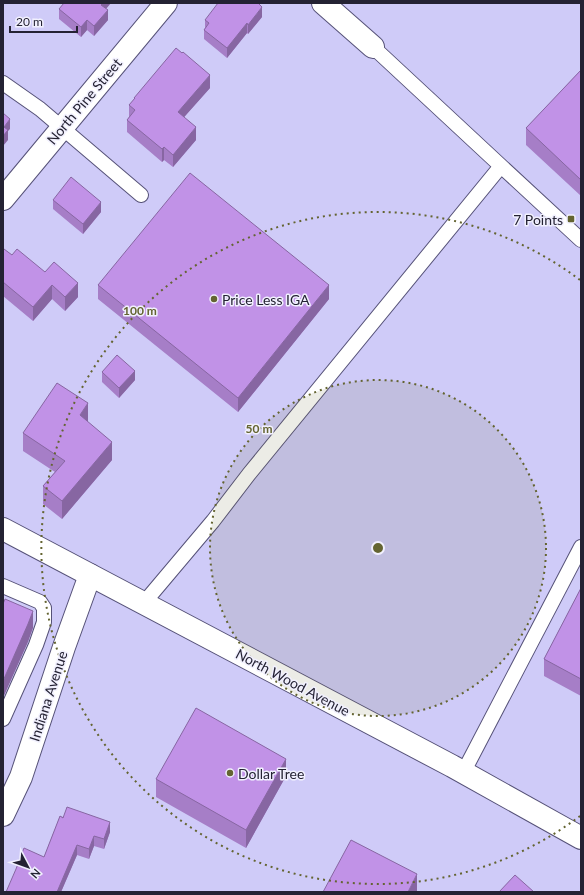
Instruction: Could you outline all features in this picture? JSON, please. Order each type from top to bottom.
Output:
[{"type":"main road","name":"North Pine Street","points":[[3,199],[166,3]]},
{"type":"main road","points":[[323,3],[373,47]]},
{"type":"main road","name":"North Wood Avenue","points":[[3,529],[463,773],[581,838]]},
{"type":"main road","name":"Indiana Avenue","points":[[3,815],[21,777],[64,647],[90,575]]},
{"type":"lane","points":[[373,47],[581,240]]},
{"type":"lane","points":[[3,83],[40,109],[141,195]]},
{"type":"lane","points":[[143,604],[501,166]]},
{"type":"lane","points":[[463,773],[581,547]]},
{"type":"lane","points":[[3,586],[40,602],[44,608],[44,622],[36,645],[3,719]]},
{"type":"building","points":[[64,3],[103,3],[101,5],[108,10],[94,26],[87,20],[81,27],[59,9]]},
{"type":"building","points":[[218,3],[258,3],[262,7],[227,48],[204,30],[209,23],[205,20]]},
{"type":"building","points":[[176,48],[182,53],[183,52],[210,75],[178,112],[196,127],[173,155],[164,147],[162,149],[127,120],[135,110],[129,105]]},
{"type":"building","points":[[581,70],[581,180],[526,128]]},
{"type":"building","points":[[3,113],[10,119],[4,127],[8,130],[3,136]]},
{"type":"building","name":"Price Less IGA","points":[[190,173],[329,285],[238,398],[98,285]]},
{"type":"building","points":[[71,177],[101,202],[83,224],[53,200]]},
{"type":"building","points":[[4,249],[12,255],[17,249],[45,272],[54,262],[78,283],[65,297],[52,285],[33,307],[3,282]]},
{"type":"building","points":[[117,355],[135,371],[119,388],[102,372]]},
{"type":"building","points":[[57,383],[88,403],[80,415],[112,442],[62,501],[43,486],[65,461],[23,433]]},
{"type":"building","points":[[581,588],[581,679],[544,659]]},
{"type":"building","points":[[5,599],[33,611],[3,681],[3,604]]},
{"type":"building","points":[[196,708],[286,759],[246,830],[156,779]]},
{"type":"building","points":[[67,807],[110,822],[104,839],[94,836],[89,849],[77,845],[57,892],[6,892],[24,848],[44,857],[60,816],[63,818]]},
{"type":"building","points":[[351,840],[417,874],[408,892],[323,892]]},
{"type":"building","points":[[515,875],[534,892],[499,892]]},
{"type":"place","name":"7 Points","points":[[571,219]]},
{"type":"place","name":"Price Less IGA","points":[[214,299]]},
{"type":"place","name":"Dollar Tree","points":[[230,773]]}]
